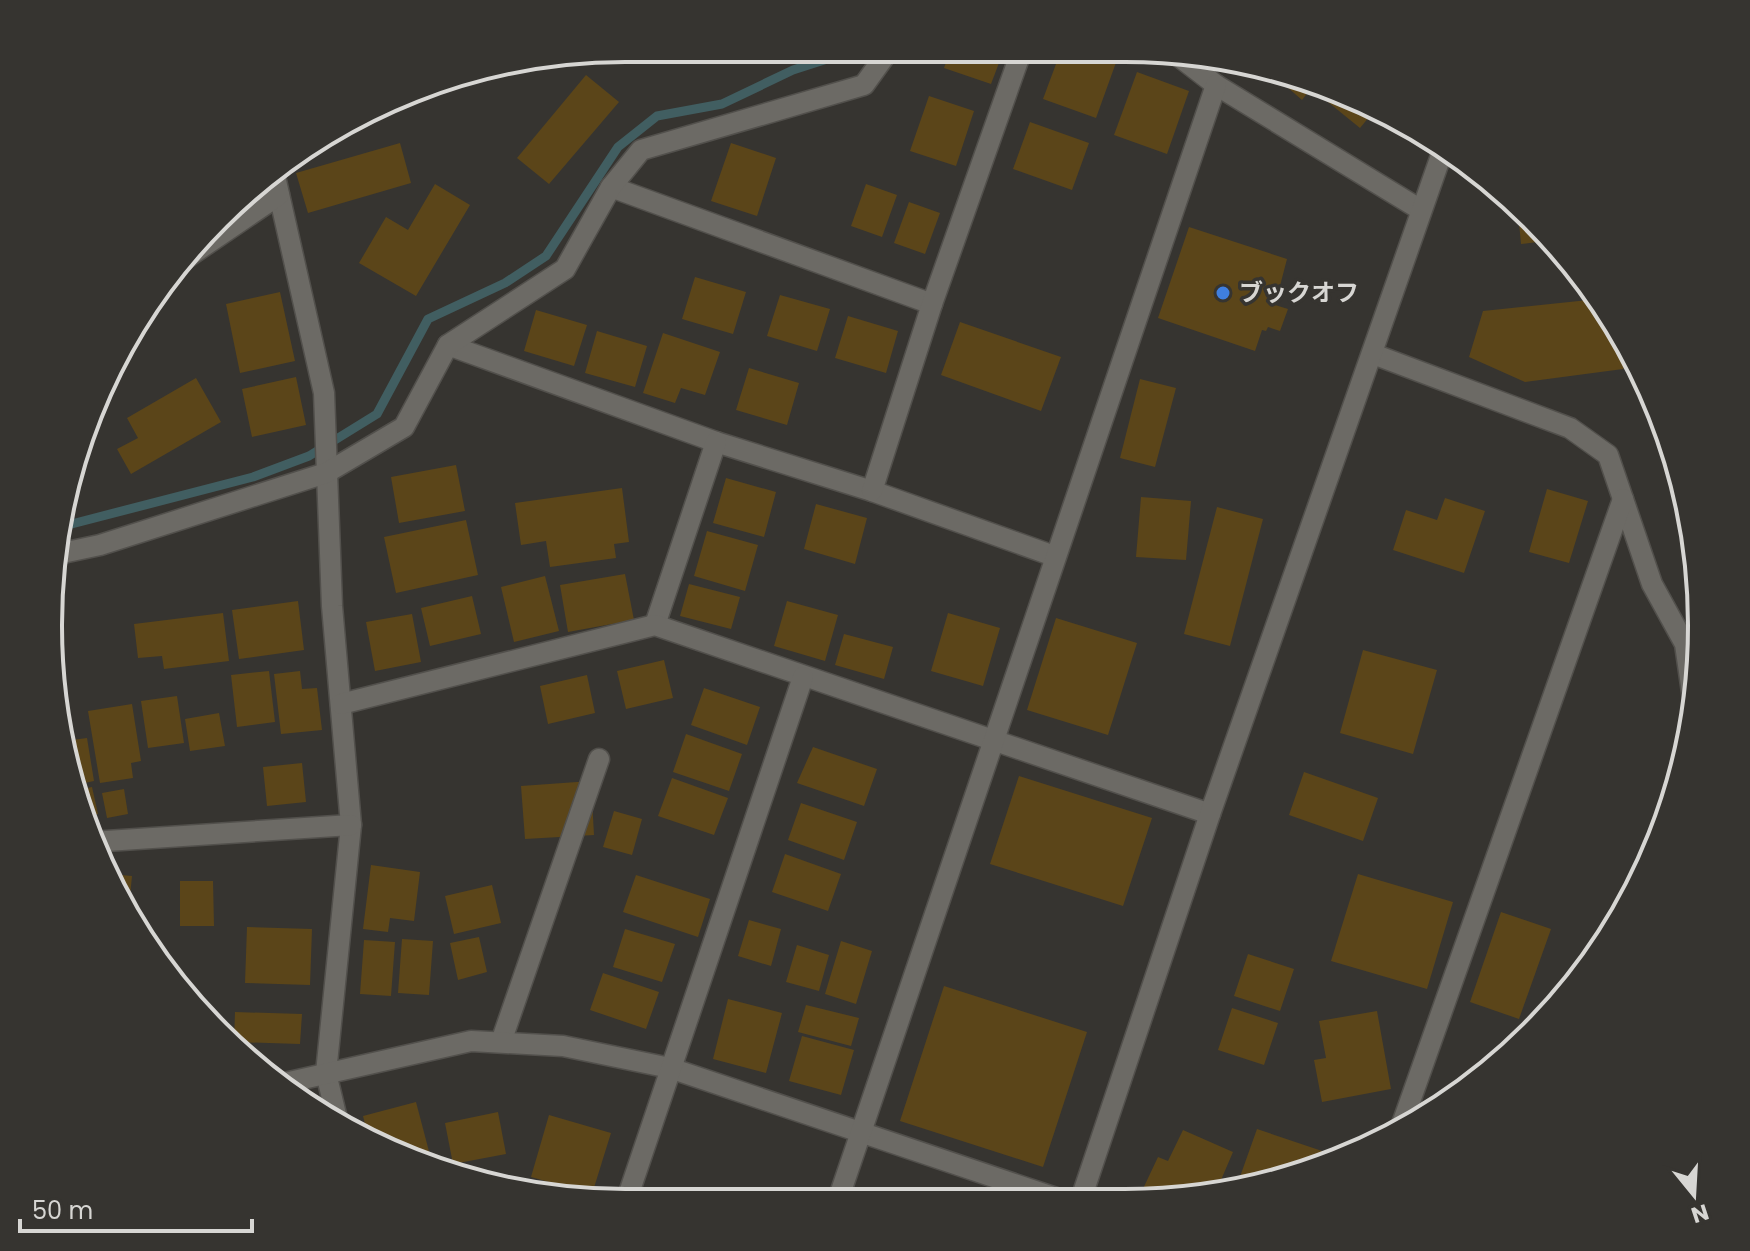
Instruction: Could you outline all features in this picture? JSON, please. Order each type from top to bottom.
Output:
[{"type":"street","points":[[67,552],[100,545],[326,466],[404,427],[448,345],[565,269],[611,187],[641,150],[864,85],[881,62]]},
{"type":"street","points":[[872,491],[932,304],[1018,62]]},
{"type":"street","points":[[1192,66],[1216,85],[1421,210]]},
{"type":"street","points":[[842,1189],[1216,85]]},
{"type":"street","points":[[1084,1189],[1210,814],[1440,158]]},
{"type":"street","points":[[276,183],[324,393],[326,466],[351,825],[326,1073],[334,1108]]},
{"type":"street","points":[[611,187],[932,304]]},
{"type":"street","points":[[219,236],[279,195]]},
{"type":"street","points":[[448,345],[716,442],[872,491],[1054,556]]},
{"type":"street","points":[[1373,354],[1570,428],[1608,455],[1652,584],[1685,644],[1687,658]]},
{"type":"street","points":[[655,625],[716,442]]},
{"type":"street","points":[[1413,1109],[1623,499]]},
{"type":"street","points":[[341,704],[655,625],[1210,814]]},
{"type":"street","points":[[630,1189],[803,677]]},
{"type":"street","points":[[501,1042],[599,759]]},
{"type":"street","points":[[105,841],[351,825]]},
{"type":"street","points":[[293,1081],[471,1041],[563,1046],[670,1068],[1028,1189]]},
{"type":"building","points":[[946,62],[999,62],[991,84],[944,68]]},
{"type":"building","points":[[1057,62],[1116,62],[1096,118],[1043,99]]},
{"type":"building","points":[[1137,72],[1189,91],[1167,154],[1114,135]]},
{"type":"building","points":[[586,75],[619,102],[549,184],[517,158]]},
{"type":"building","points":[[1286,86],[1308,93],[1302,100]]},
{"type":"building","points":[[929,96],[974,111],[956,166],[910,151]]},
{"type":"building","points":[[1324,99],[1369,118],[1360,128]]},
{"type":"building","points":[[1030,122],[1089,143],[1072,190],[1013,169]]},
{"type":"building","points":[[400,143],[411,183],[308,213],[296,173]]},
{"type":"building","points":[[731,143],[776,158],[757,216],[711,201]]},
{"type":"building","points":[[435,184],[470,205],[416,296],[359,263],[386,217],[408,230]]},
{"type":"building","points":[[866,184],[897,195],[882,237],[851,226]]},
{"type":"building","points":[[909,202],[940,213],[925,254],[894,243]]},
{"type":"building","points":[[1519,223],[1537,242],[1521,244]]},
{"type":"building","name":"ブックオフ","points":[[1189,227],[1287,259],[1275,305],[1288,309],[1280,331],[1268,327],[1266,331],[1262,330],[1255,351],[1158,318]]},
{"type":"building","points":[[695,277],[746,292],[733,334],[682,319]]},
{"type":"building","points":[[280,292],[295,361],[240,373],[226,304]]},
{"type":"building","points":[[780,295],[830,309],[817,351],[767,336]]},
{"type":"building","points":[[1585,300],[1625,366],[1623,369],[1525,382],[1469,357],[1483,311]]},
{"type":"building","points":[[536,310],[587,325],[574,366],[524,351]]},
{"type":"building","points":[[848,316],[898,331],[886,373],[835,358]]},
{"type":"building","points":[[960,322],[1061,357],[1041,411],[941,375]]},
{"type":"building","points":[[597,331],[647,346],[635,387],[585,373]]},
{"type":"building","points":[[663,333],[720,352],[705,395],[681,388],[675,403],[643,393]]},
{"type":"building","points":[[749,368],[799,383],[787,425],[736,410]]},
{"type":"building","points":[[296,377],[306,425],[252,437],[242,389]]},
{"type":"building","points":[[196,378],[221,422],[131,474],[117,449],[138,438],[127,418]]},
{"type":"building","points":[[1140,379],[1176,388],[1155,467],[1120,458]]},
{"type":"building","points":[[456,465],[465,511],[399,523],[391,477]]},
{"type":"building","points":[[726,478],[776,492],[764,537],[713,523]]},
{"type":"building","points":[[622,488],[629,542],[614,544],[616,558],[550,567],[546,541],[521,545],[515,503]]},
{"type":"building","points":[[1547,489],[1588,501],[1569,563],[1529,552]]},
{"type":"building","points":[[1141,497],[1191,501],[1186,560],[1136,557]]},
{"type":"building","points":[[1445,498],[1485,511],[1464,573],[1393,550],[1406,510],[1437,520]]},
{"type":"building","points":[[816,504],[867,518],[855,564],[804,549]]},
{"type":"building","points":[[1217,507],[1263,519],[1230,646],[1184,634]]},
{"type":"building","points":[[466,520],[478,575],[396,593],[384,537]]},
{"type":"building","points":[[707,531],[758,545],[745,591],[694,576]]},
{"type":"building","points":[[625,574],[634,620],[568,632],[560,585]]},
{"type":"building","points":[[545,576],[559,631],[514,642],[501,587]]},
{"type":"building","points":[[689,584],[740,597],[731,629],[680,616]]},
{"type":"building","points":[[472,596],[481,634],[430,646],[421,608]]},
{"type":"building","points":[[298,601],[304,650],[239,659],[232,610]]},
{"type":"building","points":[[787,601],[838,615],[825,661],[774,646]]},
{"type":"building","points":[[223,613],[229,661],[164,669],[162,656],[138,658],[134,624]]},
{"type":"building","points":[[948,613],[1000,628],[983,686],[931,671]]},
{"type":"building","points":[[412,614],[421,662],[375,671],[366,622]]},
{"type":"building","points":[[1056,618],[1137,643],[1108,735],[1027,710]]},
{"type":"building","points":[[844,634],[893,647],[884,679],[835,665]]},
{"type":"building","points":[[1363,650],[1437,670],[1413,754],[1340,733]]},
{"type":"building","points":[[664,660],[673,698],[626,709],[617,671]]},
{"type":"building","points":[[269,671],[275,722],[237,727],[231,675]]},
{"type":"building","points":[[300,671],[302,689],[317,688],[322,730],[281,734],[274,674]]},
{"type":"building","points":[[587,675],[595,713],[548,724],[540,686]]},
{"type":"building","points":[[704,688],[760,707],[747,745],[691,725]]},
{"type":"building","points":[[177,696],[184,743],[148,748],[141,701]]},
{"type":"building","points":[[132,704],[141,761],[131,763],[133,778],[100,783],[88,711]]},
{"type":"building","points":[[219,713],[225,746],[190,751],[185,719]]},
{"type":"building","points":[[686,734],[742,754],[729,791],[673,772]]},
{"type":"building","points":[[87,738],[94,781],[85,783],[74,740]]},
{"type":"building","points":[[813,747],[877,769],[864,806],[797,783]]},
{"type":"building","points":[[302,763],[306,802],[267,806],[263,767]]},
{"type":"building","points":[[1304,772],[1378,798],[1363,841],[1289,815]]},
{"type":"building","points":[[1019,776],[1152,818],[1123,906],[990,864]]},
{"type":"building","points":[[672,778],[728,798],[714,835],[658,816]]},
{"type":"building","points":[[591,781],[594,835],[525,839],[521,786]]},
{"type":"building","points":[[92,787],[98,814],[95,815],[86,788]]},
{"type":"building","points":[[124,789],[128,814],[107,818],[102,793]]},
{"type":"building","points":[[801,803],[857,822],[844,860],[788,840]]},
{"type":"building","points":[[614,811],[642,819],[632,855],[603,847]]},
{"type":"building","points":[[785,854],[841,874],[828,911],[772,892]]},
{"type":"building","points":[[371,865],[420,872],[414,921],[390,918],[388,932],[363,929]]},
{"type":"building","points":[[1358,874],[1453,902],[1427,989],[1331,961]]},
{"type":"building","points":[[120,875],[132,876],[130,894]]},
{"type":"building","points":[[636,875],[710,899],[698,937],[623,912]]},
{"type":"building","points":[[180,881],[213,881],[214,926],[180,926]]},
{"type":"building","points":[[492,885],[501,923],[454,934],[445,896]]},
{"type":"building","points":[[1501,912],[1551,929],[1519,1019],[1470,1002]]},
{"type":"building","points":[[749,920],[781,929],[771,966],[738,956]]},
{"type":"building","points":[[247,927],[312,929],[310,985],[245,983]]},
{"type":"building","points":[[625,929],[675,944],[662,982],[613,967]]},
{"type":"building","points":[[479,937],[487,972],[458,980],[450,943]]},
{"type":"building","points":[[402,939],[433,941],[429,995],[398,993]]},
{"type":"building","points":[[364,940],[395,942],[391,996],[360,994]]},
{"type":"building","points":[[841,941],[872,951],[856,1004],[825,994]]},
{"type":"building","points":[[797,945],[829,955],[819,991],[786,982]]},
{"type":"building","points":[[1248,954],[1294,969],[1280,1011],[1234,996]]},
{"type":"building","points":[[603,973],[659,992],[646,1029],[590,1010]]},
{"type":"building","points":[[944,986],[1087,1032],[1043,1167],[900,1121]]},
{"type":"building","points":[[728,999],[782,1013],[766,1073],[713,1059]]},
{"type":"building","points":[[806,1005],[859,1018],[851,1046],[798,1032]]},
{"type":"building","points":[[1232,1008],[1278,1023],[1264,1065],[1218,1050]]},
{"type":"building","points":[[1377,1011],[1391,1089],[1322,1102],[1314,1060],[1326,1058],[1319,1021]]},
{"type":"building","points":[[235,1012],[302,1014],[300,1044],[247,1042],[234,1031]]},
{"type":"building","points":[[802,1036],[854,1050],[841,1095],[789,1081]]},
{"type":"building","points":[[416,1102],[430,1153],[365,1125],[363,1116]]},
{"type":"building","points":[[498,1112],[506,1154],[453,1162],[445,1123]]},
{"type":"building","points":[[549,1115],[611,1133],[594,1188],[559,1185],[531,1177]]},
{"type":"building","points":[[1257,1129],[1325,1152],[1270,1170],[1240,1177]]},
{"type":"building","points":[[1183,1130],[1233,1152],[1221,1180],[1143,1188],[1158,1157],[1168,1161]]},
{"type":"waterway","points":[[72,524],[253,477],[309,456],[377,414],[428,319],[505,283],[546,256],[618,147],[657,116],[722,104],[793,70],[818,62]]},
{"type":"place","name":"ブックオフ","points":[[1223,293]]}]
